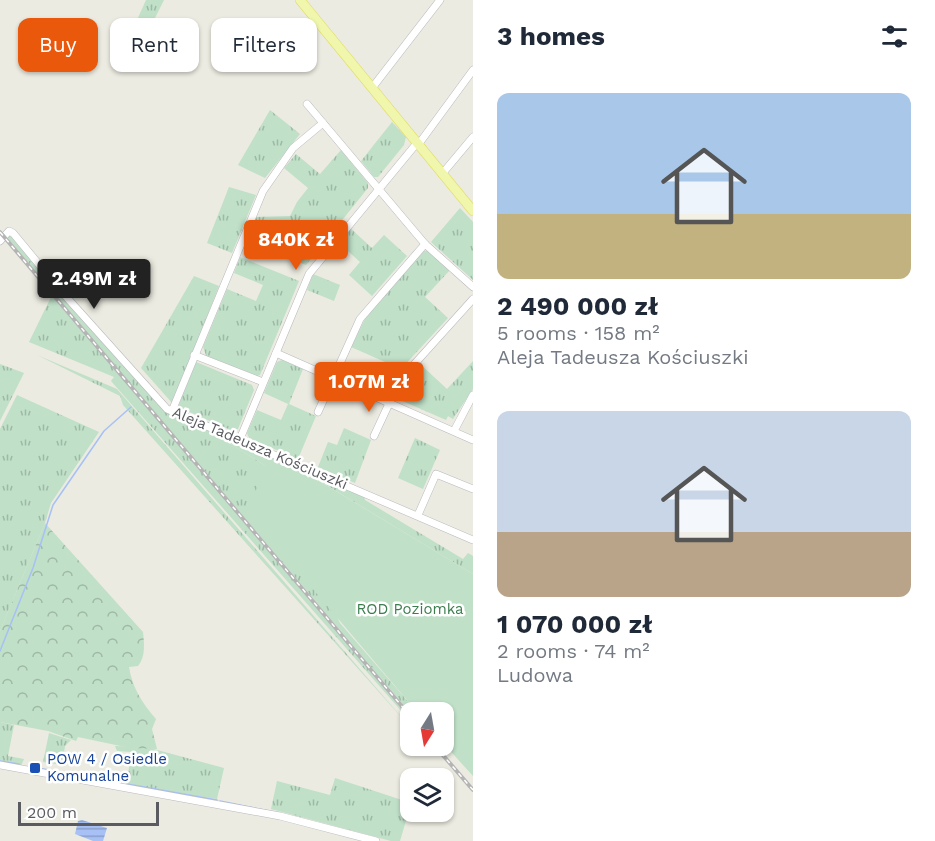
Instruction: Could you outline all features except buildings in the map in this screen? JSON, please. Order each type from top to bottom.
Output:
[{"type":"main road","points":[[300,0],[473,211]]},
{"type":"street","points":[[372,88],[440,0]]},
{"type":"street","points":[[240,439],[309,273],[378,188],[418,144],[473,70]]},
{"type":"street","points":[[307,104],[425,244],[473,287]]},
{"type":"street","points":[[172,411],[268,181],[297,144],[323,123]]},
{"type":"street","points":[[442,174],[473,137]]},
{"type":"street","name":"Aleja Tadeusza Kościuszki","points":[[0,241],[9,231],[164,407],[473,540]]},
{"type":"street","points":[[318,412],[360,319],[425,244]]},
{"type":"street","points":[[374,436],[388,401],[404,374],[473,299]]},
{"type":"street","points":[[276,353],[473,440]]},
{"type":"street","points":[[194,355],[263,382]]},
{"type":"street","points":[[454,431],[473,394]]},
{"type":"street","points":[[418,515],[436,474],[473,489]]},
{"type":"street","points":[[0,765],[274,815],[376,841]]},
{"type":"green space","points":[[146,0],[164,0],[155,18],[138,18]]},
{"type":"green space","points":[[270,110],[300,134],[265,178],[238,165]]},
{"type":"green space","points":[[392,122],[406,137],[404,145],[378,177],[374,177],[361,161]]},
{"type":"green space","points":[[341,150],[368,183],[368,188],[306,265],[276,253],[288,224],[254,224],[256,217],[290,216],[308,188],[284,168],[296,154],[320,174]]},
{"type":"green space","points":[[229,187],[256,195],[232,253],[207,243]]},
{"type":"green space","points":[[460,208],[473,222],[473,280],[431,242]]},
{"type":"green space","points":[[349,227],[372,248],[384,235],[407,256],[372,296],[349,275],[360,262],[337,241]]},
{"type":"green space","points":[[8,232],[161,406],[195,427],[219,433],[218,436],[266,466],[340,623],[408,702],[401,702],[6,236]]},
{"type":"green space","points":[[423,251],[428,251],[450,270],[425,297],[448,318],[401,369],[351,347],[367,315]]},
{"type":"green space","points":[[240,257],[299,281],[260,375],[255,377],[207,358],[203,347],[227,289],[256,301],[263,285],[234,273]]},
{"type":"green space","points":[[313,274],[340,285],[334,301],[307,290]]},
{"type":"green space","points":[[194,276],[219,286],[173,404],[141,368]]},
{"type":"green space","points":[[52,295],[400,705],[400,709],[111,381],[114,377],[29,342]]},
{"type":"green space","points":[[37,355],[117,389],[400,716],[123,405],[120,396]]},
{"type":"green space","points":[[282,360],[303,369],[289,404],[316,416],[298,459],[249,438],[247,433],[257,410],[281,420],[288,404],[264,393],[277,362]]},
{"type":"green space","points":[[473,361],[473,389],[453,419],[448,416],[446,420],[398,399],[396,394],[401,384],[419,363],[447,389]]},
{"type":"green space","points":[[196,362],[252,385],[254,390],[238,429],[233,431],[178,407]]},
{"type":"green space","points":[[0,364],[24,373],[0,421]]},
{"type":"green space","points":[[17,395],[99,432],[51,503],[45,523],[0,631],[0,429]]},
{"type":"green space","points":[[344,428],[371,440],[355,483],[318,467],[328,442],[337,445]]},
{"type":"green space","name":"ROD Poziomka","points":[[219,433],[303,471],[308,478],[311,476],[473,574],[473,776],[454,755],[454,702],[409,702],[247,511],[266,466],[218,436]]},
{"type":"green space","points":[[415,438],[440,450],[423,489],[398,478]]},
{"type":"green space","points":[[315,474],[364,495],[365,500],[463,559],[468,553],[473,556],[473,574],[313,477]]},
{"type":"green space","points":[[45,523],[143,632],[144,649],[141,662],[138,666],[129,667],[138,695],[156,719],[152,729],[157,749],[130,748],[78,737],[76,741],[48,731],[0,722],[0,631]]},
{"type":"green space","points":[[0,722],[14,725],[8,756],[24,759],[21,766],[0,763]]},
{"type":"green space","points":[[49,733],[71,740],[65,746],[62,765],[43,762]]},
{"type":"green space","points":[[115,746],[146,747],[224,768],[217,799],[113,783],[114,776],[127,778],[132,752],[117,751]]},
{"type":"green space","points":[[335,778],[400,799],[400,822],[406,822],[400,841],[391,841],[271,809],[277,781],[330,795]]},
{"type":"water","points":[[82,820],[107,828],[103,841],[93,841],[75,834],[78,821]]},
{"type":"waterway","points":[[0,651],[33,568],[53,505],[104,431],[131,407]]},
{"type":"waterway","points":[[176,409],[210,424]]},
{"type":"waterway","points":[[0,761],[19,764]]},
{"type":"waterway","points":[[32,767],[72,774]]},
{"type":"waterway","points":[[86,777],[106,780]]},
{"type":"waterway","points":[[116,782],[217,800]]},
{"type":"waterway","points":[[220,801],[279,813]]},
{"type":"railway","points":[[0,232],[400,704]]},
{"type":"railway","points":[[444,756],[473,790]]},
{"type":"place","name":"POW 4 / Osiedle Komunalne","points":[[35,768]]}]
